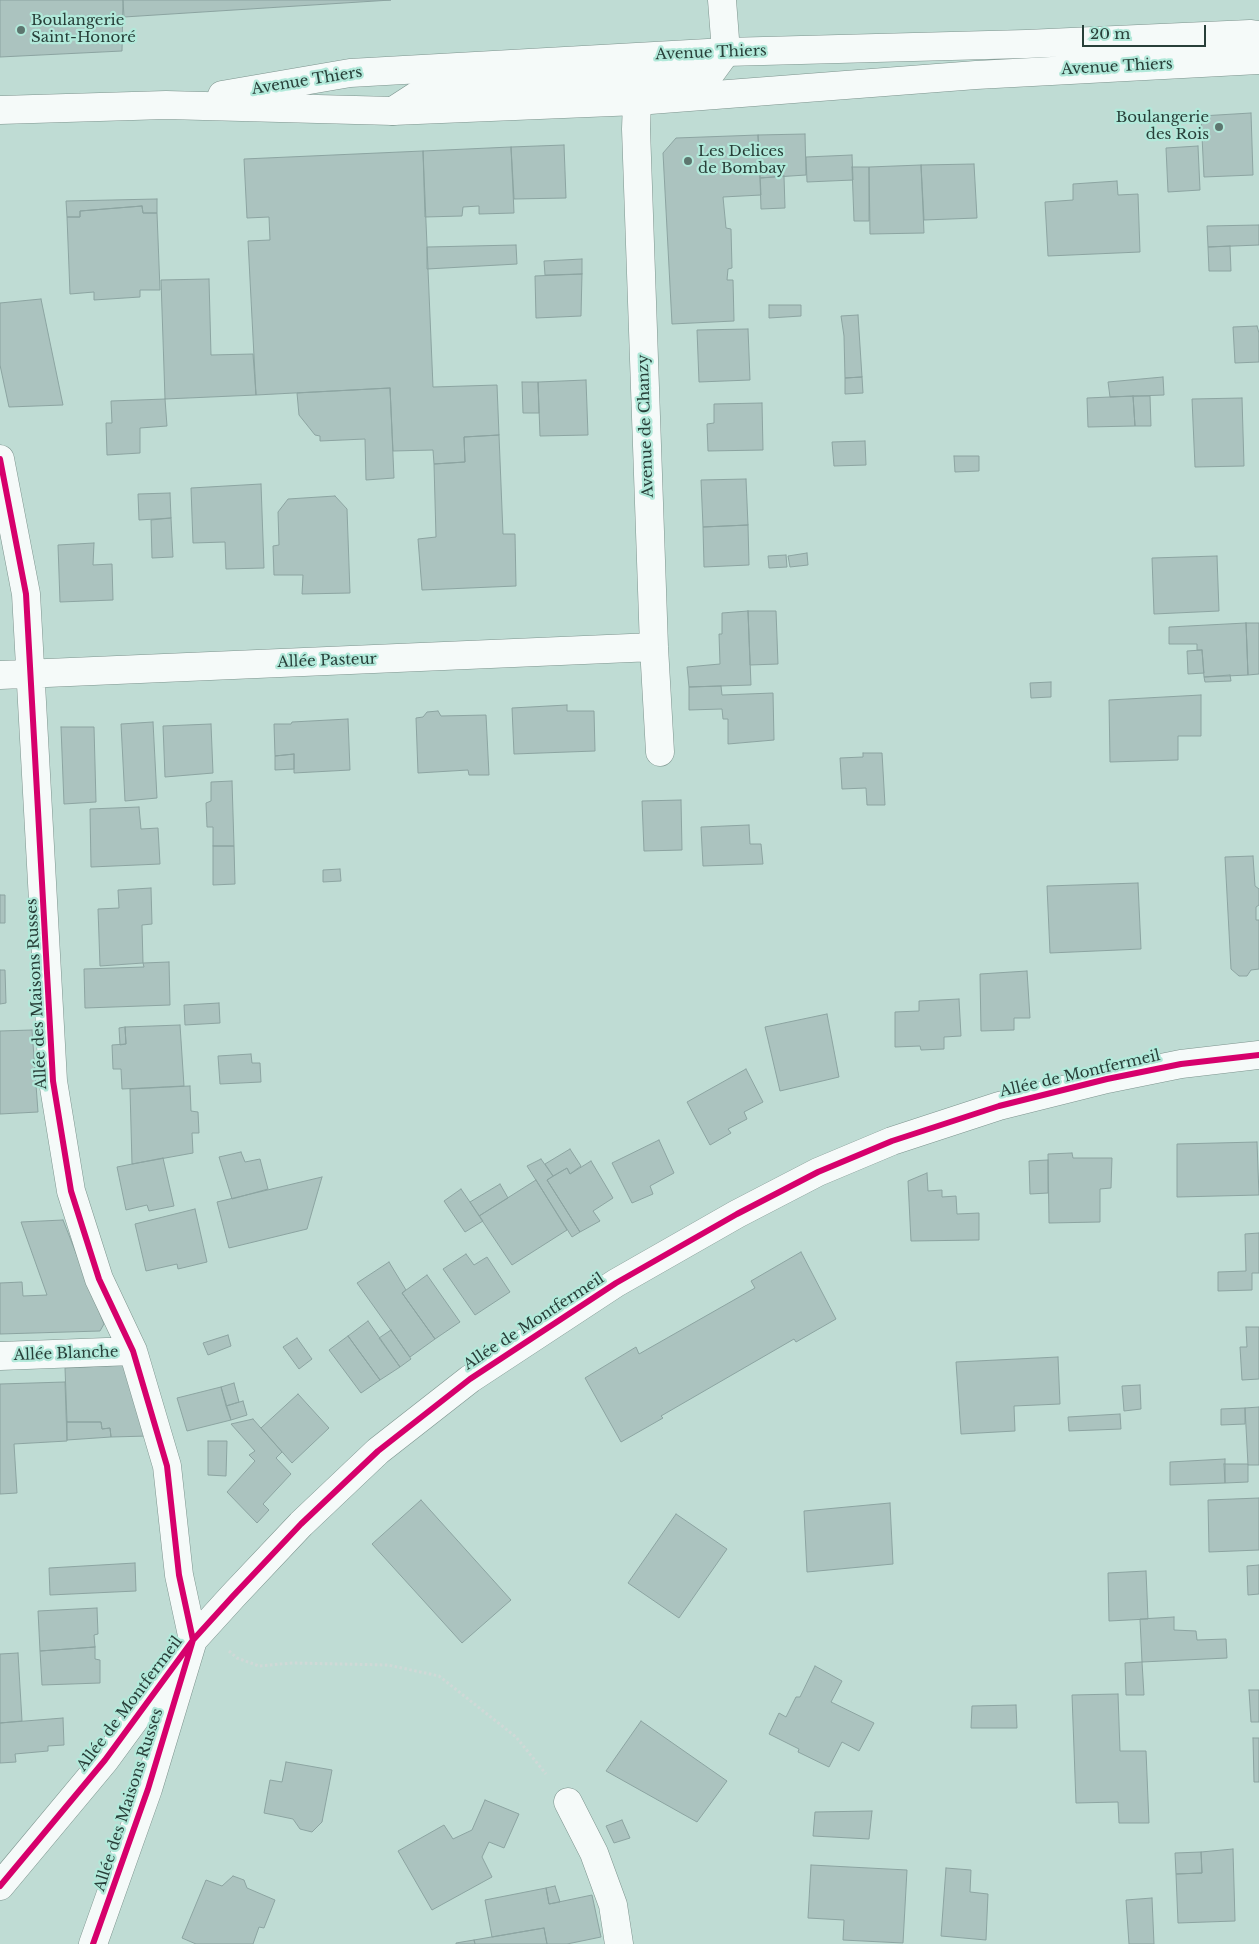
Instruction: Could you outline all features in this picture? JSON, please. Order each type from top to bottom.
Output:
[{"type":"street","points":[[393,111],[430,88],[710,74],[726,52],[722,0]]},
{"type":"street","name":"Avenue Thiers","points":[[166,105],[350,72],[726,52],[1259,35]]},
{"type":"street","name":"Avenue Thiers","points":[[0,110],[166,105],[393,111],[637,101],[976,76],[1188,63],[1252,62],[1259,60]]},
{"type":"street","name":"Avenue de Chanzy","points":[[637,101],[654,647],[660,752]]},
{"type":"street","name":"Allée des Maisons Russes","points":[[0,459],[26,594],[32,674],[53,1081],[71,1191],[99,1279],[133,1351],[167,1466],[179,1575],[193,1640],[148,1789],[93,1944]]},
{"type":"street","name":"Allée Pasteur","points":[[0,675],[654,647]]},
{"type":"street","name":"Allée de Montfermeil","points":[[0,1886],[105,1760],[193,1640],[301,1524],[370,1458],[470,1379],[616,1283],[737,1214],[818,1172],[892,1141],[999,1106],[1107,1079],[1181,1064],[1259,1054]]},
{"type":"street","name":"Allée Blanche","points":[[0,1356],[133,1351]]},
{"type":"street","points":[[568,1802],[594,1853],[610,1896],[619,1944]]},
{"type":"path","points":[[234,1644],[229,1651],[237,1658],[259,1666],[292,1663],[388,1665],[440,1676],[516,1737],[568,1802]]},
{"type":"building","points":[[0,0],[123,0],[122,51],[0,57]]},
{"type":"building","points":[[123,0],[391,0],[124,17]]},
{"type":"building","points":[[1251,113],[1253,175],[1204,177],[1201,116]]},
{"type":"building","points":[[805,134],[806,175],[760,178],[758,135]]},
{"type":"building","points":[[758,135],[761,195],[723,197],[726,228],[731,229],[732,268],[728,269],[727,280],[733,280],[734,321],[672,324],[663,153],[676,138]]},
{"type":"building","points":[[564,145],[566,198],[514,199],[511,147]]},
{"type":"building","points":[[1198,146],[1200,190],[1168,192],[1166,148]]},
{"type":"building","points":[[511,147],[514,213],[479,214],[479,206],[463,207],[462,216],[425,217],[423,151]]},
{"type":"building","points":[[423,151],[433,387],[497,385],[499,435],[464,437],[465,462],[434,464],[433,450],[393,451],[390,388],[256,395],[248,241],[270,240],[269,217],[247,218],[244,159]]},
{"type":"building","points":[[852,155],[853,180],[807,182],[806,157]]},
{"type":"building","points":[[974,164],[977,218],[924,220],[921,165]]},
{"type":"building","points":[[921,165],[924,233],[870,234],[869,167]]},
{"type":"building","points":[[852,167],[869,167],[869,221],[854,221]]},
{"type":"building","points":[[784,176],[785,208],[761,209],[760,178]]},
{"type":"building","points":[[1117,181],[1118,195],[1138,194],[1140,252],[1048,256],[1045,202],[1073,200],[1073,184]]},
{"type":"building","points":[[157,199],[157,213],[143,213],[142,206],[80,211],[80,217],[67,217],[66,201]]},
{"type":"building","points":[[142,206],[143,213],[157,213],[160,290],[140,290],[140,297],[94,300],[94,292],[70,294],[67,217],[80,217],[80,211]]},
{"type":"building","points":[[1259,225],[1259,245],[1208,247],[1207,226]]},
{"type":"building","points":[[516,245],[517,264],[427,269],[427,247]]},
{"type":"building","points":[[1230,246],[1231,271],[1209,271],[1208,247]]},
{"type":"building","points":[[582,259],[582,274],[545,275],[544,261]]},
{"type":"building","points":[[582,274],[581,316],[536,318],[535,276]]},
{"type":"building","points":[[209,279],[211,355],[253,354],[256,395],[165,399],[161,280]]},
{"type":"building","points":[[41,299],[63,405],[9,407],[0,365],[0,303]]},
{"type":"building","points":[[769,305],[801,305],[801,316],[769,318]]},
{"type":"building","points":[[858,315],[862,377],[845,378],[844,336],[841,316]]},
{"type":"building","points":[[1257,326],[1259,333],[1259,362],[1235,363],[1233,327]]},
{"type":"building","points":[[748,329],[750,380],[699,382],[697,330]]},
{"type":"building","points":[[862,377],[863,393],[845,394],[845,378]]},
{"type":"building","points":[[1163,377],[1164,395],[1110,397],[1108,382]]},
{"type":"building","points":[[586,380],[588,435],[540,436],[538,382]]},
{"type":"building","points":[[522,382],[538,382],[539,413],[523,413]]},
{"type":"building","points":[[390,388],[394,478],[366,480],[365,439],[320,441],[320,436],[315,435],[299,415],[297,393]]},
{"type":"building","points":[[1133,396],[1150,396],[1151,426],[1135,426]]},
{"type":"building","points":[[1133,396],[1135,426],[1088,427],[1087,398]]},
{"type":"building","points":[[1242,398],[1244,466],[1195,467],[1192,399]]},
{"type":"building","points":[[165,399],[167,426],[140,428],[140,453],[107,455],[106,423],[112,423],[111,401]]},
{"type":"building","points":[[762,403],[763,450],[708,451],[707,424],[714,423],[714,404]]},
{"type":"building","points":[[499,435],[503,534],[515,534],[516,586],[422,590],[418,539],[436,537],[434,464],[465,462],[464,437]]},
{"type":"building","points":[[865,441],[866,465],[834,466],[832,442]]},
{"type":"building","points":[[954,456],[979,456],[979,471],[955,472]]},
{"type":"building","points":[[746,479],[748,525],[703,527],[701,480]]},
{"type":"building","points":[[261,484],[264,568],[226,569],[225,542],[193,543],[191,488]]},
{"type":"building","points":[[170,493],[171,518],[139,520],[138,494]]},
{"type":"building","points":[[335,496],[347,509],[350,593],[302,594],[303,575],[274,575],[273,546],[279,545],[278,512],[288,499]]},
{"type":"building","points":[[171,518],[173,557],[152,558],[151,520]]},
{"type":"building","points":[[748,525],[749,565],[704,567],[703,527]]},
{"type":"building","points":[[94,543],[93,565],[112,564],[113,600],[60,602],[58,545]]},
{"type":"building","points":[[807,553],[808,565],[790,567],[788,556]]},
{"type":"building","points":[[786,555],[787,567],[769,568],[768,556]]},
{"type":"building","points":[[1217,556],[1219,611],[1154,614],[1152,558]]},
{"type":"building","points":[[748,611],[751,685],[689,687],[687,667],[720,664],[719,634],[722,634],[722,613]]},
{"type":"building","points":[[748,611],[776,611],[778,664],[750,665]]},
{"type":"building","points":[[1246,623],[1248,675],[1204,677],[1202,650],[1197,650],[1197,644],[1169,644],[1169,627]]},
{"type":"building","points":[[1246,623],[1259,623],[1259,674],[1248,675]]},
{"type":"building","points":[[1202,650],[1204,673],[1188,674],[1187,651]]},
{"type":"building","points":[[1230,675],[1231,681],[1205,682],[1204,677]]},
{"type":"building","points":[[1051,682],[1051,697],[1031,698],[1030,683]]},
{"type":"building","points":[[721,686],[722,695],[773,693],[774,740],[728,744],[728,719],[723,719],[722,709],[689,710],[689,687]]},
{"type":"building","points":[[1201,695],[1201,736],[1178,736],[1178,760],[1110,762],[1109,700]]},
{"type":"building","points":[[567,705],[567,711],[594,711],[595,751],[514,754],[512,708]]},
{"type":"building","points":[[438,711],[441,716],[486,715],[489,775],[469,775],[468,770],[418,773],[416,718],[423,717],[427,712]]},
{"type":"building","points":[[348,719],[350,770],[294,773],[294,754],[275,756],[274,724]]},
{"type":"building","points":[[153,722],[157,798],[125,801],[121,724]]},
{"type":"building","points":[[211,724],[213,773],[165,777],[163,726]]},
{"type":"building","points":[[61,727],[94,727],[96,802],[64,804]]},
{"type":"building","points":[[863,753],[882,753],[885,805],[867,805],[866,788],[842,789],[840,758],[863,757]]},
{"type":"building","points":[[294,754],[294,769],[275,770],[275,756]]},
{"type":"building","points":[[232,781],[234,846],[213,846],[213,827],[207,827],[206,803],[211,801],[211,782]]},
{"type":"building","points":[[681,800],[682,850],[644,851],[642,801]]},
{"type":"building","points":[[139,807],[141,829],[158,828],[160,864],[91,867],[90,809]]},
{"type":"building","points":[[749,825],[750,844],[761,844],[763,864],[703,866],[701,827]]},
{"type":"building","points":[[213,846],[234,846],[235,884],[213,885]]},
{"type":"building","points":[[1253,856],[1255,886],[1259,889],[1259,905],[1256,907],[1256,920],[1259,920],[1259,969],[1251,970],[1247,976],[1239,976],[1231,969],[1225,857]]},
{"type":"building","points":[[340,869],[341,881],[323,882],[323,870]]},
{"type":"building","points":[[1138,883],[1141,949],[1050,953],[1047,886]]},
{"type":"building","points":[[151,888],[152,924],[142,925],[143,963],[100,966],[98,909],[119,908],[118,890]]},
{"type":"building","points":[[0,895],[5,895],[5,923],[0,923]]},
{"type":"building","points":[[169,962],[170,1005],[85,1008],[84,969],[144,967],[143,963]]},
{"type":"building","points":[[0,970],[5,970],[6,1003],[0,1004]]},
{"type":"building","points":[[1027,971],[1030,1018],[1014,1018],[1014,1030],[981,1031],[980,974]]},
{"type":"building","points":[[959,999],[961,1036],[944,1037],[944,1049],[921,1050],[920,1046],[895,1047],[895,1012],[919,1011],[919,1001]]},
{"type":"building","points":[[219,1003],[220,1023],[185,1025],[184,1005]]},
{"type":"building","points":[[827,1014],[839,1077],[780,1091],[765,1027]]},
{"type":"building","points":[[180,1025],[184,1086],[122,1089],[121,1069],[113,1069],[112,1045],[126,1044],[125,1027]]},
{"type":"building","points":[[125,1027],[126,1044],[120,1045],[119,1028]]},
{"type":"building","points":[[32,1030],[38,1112],[0,1114],[0,1031]]},
{"type":"building","points":[[251,1054],[252,1063],[260,1063],[261,1082],[220,1084],[218,1056]]},
{"type":"building","points":[[746,1069],[763,1102],[744,1112],[747,1119],[728,1129],[731,1133],[710,1145],[687,1102]]},
{"type":"building","points":[[190,1086],[191,1111],[198,1112],[199,1133],[192,1133],[193,1153],[132,1164],[130,1089]]},
{"type":"building","points":[[659,1140],[674,1173],[650,1186],[653,1194],[632,1203],[612,1163]]},
{"type":"building","points":[[1257,1142],[1259,1195],[1177,1197],[1177,1144]]},
{"type":"building","points":[[570,1149],[581,1166],[570,1174],[567,1168],[553,1176],[545,1164]]},
{"type":"building","points":[[241,1152],[245,1162],[260,1159],[268,1189],[232,1199],[219,1157]]},
{"type":"building","points":[[1072,1153],[1073,1158],[1112,1158],[1111,1188],[1100,1189],[1100,1222],[1049,1223],[1048,1154]]},
{"type":"building","points":[[163,1158],[174,1206],[149,1211],[147,1205],[126,1210],[117,1167]]},
{"type":"building","points":[[541,1159],[553,1176],[547,1180],[580,1232],[572,1237],[527,1166]]},
{"type":"building","points":[[1048,1160],[1048,1193],[1030,1194],[1029,1161]]},
{"type":"building","points":[[591,1161],[613,1198],[593,1211],[600,1221],[580,1232],[547,1180],[567,1168],[570,1174]]},
{"type":"building","points":[[927,1173],[928,1191],[942,1190],[942,1197],[956,1196],[957,1214],[979,1213],[979,1240],[911,1241],[908,1181]]},
{"type":"building","points":[[322,1177],[307,1229],[229,1248],[217,1202]]},
{"type":"building","points":[[536,1180],[567,1230],[512,1265],[479,1216]]},
{"type":"building","points":[[500,1184],[508,1198],[479,1216],[470,1202]]},
{"type":"building","points":[[461,1189],[483,1221],[465,1232],[444,1201]]},
{"type":"building","points":[[195,1209],[207,1262],[178,1269],[177,1264],[146,1271],[135,1224]]},
{"type":"building","points":[[63,1220],[104,1324],[100,1331],[0,1334],[0,1283],[22,1282],[23,1296],[47,1295],[21,1222]]},
{"type":"building","points":[[1259,1233],[1259,1273],[1252,1273],[1252,1290],[1218,1291],[1218,1272],[1246,1271],[1245,1234]]},
{"type":"building","points":[[801,1252],[836,1319],[796,1342],[794,1339],[661,1416],[663,1418],[621,1442],[585,1378],[636,1347],[639,1354],[755,1288],[751,1281]]},
{"type":"building","points":[[466,1254],[474,1265],[487,1257],[510,1292],[475,1315],[443,1269]]},
{"type":"building","points":[[389,1262],[406,1290],[402,1293],[435,1339],[410,1357],[357,1283]]},
{"type":"building","points":[[427,1275],[460,1322],[435,1339],[402,1293]]},
{"type":"building","points":[[368,1321],[400,1367],[380,1380],[348,1336]]},
{"type":"building","points":[[1246,1327],[1259,1327],[1259,1379],[1242,1380],[1240,1347],[1247,1347]]},
{"type":"building","points":[[391,1330],[411,1359],[400,1367],[379,1338]]},
{"type":"building","points":[[228,1335],[231,1346],[208,1355],[203,1343]]},
{"type":"building","points":[[348,1336],[380,1380],[361,1393],[329,1350]]},
{"type":"building","points":[[297,1338],[312,1359],[299,1369],[283,1347]]},
{"type":"building","points":[[1058,1357],[1060,1404],[1014,1406],[1015,1431],[961,1434],[956,1362]]},
{"type":"building","points":[[123,1365],[148,1436],[111,1437],[110,1428],[102,1429],[101,1422],[67,1422],[65,1368]]},
{"type":"building","points":[[65,1382],[67,1441],[14,1444],[17,1493],[0,1494],[0,1384]]},
{"type":"building","points":[[234,1383],[239,1402],[226,1406],[221,1387]]},
{"type":"building","points":[[1140,1385],[1141,1409],[1124,1411],[1122,1386]]},
{"type":"building","points":[[221,1387],[231,1420],[187,1431],[177,1398]]},
{"type":"building","points":[[298,1394],[329,1428],[292,1463],[261,1428]]},
{"type":"building","points":[[243,1401],[247,1415],[231,1420],[226,1406]]},
{"type":"building","points":[[1259,1407],[1259,1465],[1248,1465],[1245,1408]]},
{"type":"building","points":[[1245,1408],[1245,1424],[1221,1425],[1221,1409]]},
{"type":"building","points":[[1120,1414],[1121,1429],[1069,1431],[1068,1417]]},
{"type":"building","points":[[253,1419],[282,1452],[276,1458],[291,1474],[263,1504],[269,1510],[257,1523],[227,1492],[255,1461],[249,1455],[255,1451],[231,1424]]},
{"type":"building","points":[[67,1422],[101,1422],[102,1429],[110,1428],[111,1437],[67,1440]]},
{"type":"building","points":[[208,1441],[227,1441],[226,1476],[208,1475]]},
{"type":"building","points":[[1225,1459],[1225,1483],[1170,1485],[1170,1462]]},
{"type":"building","points":[[1224,1464],[1248,1464],[1248,1482],[1225,1483]]},
{"type":"building","points":[[1259,1498],[1259,1550],[1209,1552],[1208,1500]]},
{"type":"building","points":[[421,1500],[511,1600],[462,1643],[372,1544]]},
{"type":"building","points":[[890,1503],[893,1564],[807,1572],[804,1511]]},
{"type":"building","points":[[676,1514],[727,1549],[679,1618],[628,1583]]},
{"type":"building","points":[[135,1563],[136,1591],[50,1595],[49,1568]]},
{"type":"building","points":[[1259,1565],[1259,1594],[1248,1595],[1247,1566]]},
{"type":"building","points":[[1146,1571],[1148,1619],[1109,1621],[1108,1573]]},
{"type":"building","points":[[97,1608],[98,1634],[94,1635],[95,1647],[40,1651],[38,1611]]},
{"type":"building","points":[[1174,1617],[1174,1630],[1196,1631],[1197,1640],[1226,1639],[1227,1658],[1142,1662],[1140,1619]]},
{"type":"building","points":[[95,1647],[95,1659],[100,1660],[100,1683],[42,1685],[40,1651]]},
{"type":"building","points":[[18,1653],[22,1721],[0,1723],[0,1654]]},
{"type":"building","points":[[1142,1662],[1144,1695],[1126,1695],[1125,1663]]},
{"type":"building","points":[[815,1666],[842,1681],[831,1702],[874,1723],[859,1751],[842,1742],[829,1767],[798,1752],[799,1749],[769,1734],[779,1713],[786,1717],[796,1697],[800,1697]]},
{"type":"building","points":[[1249,1690],[1259,1690],[1259,1722],[1251,1722]]},
{"type":"building","points":[[1118,1694],[1120,1751],[1146,1751],[1149,1823],[1119,1823],[1118,1802],[1076,1803],[1072,1695]]},
{"type":"building","points":[[1016,1705],[1017,1728],[971,1728],[972,1706]]},
{"type":"building","points":[[63,1718],[64,1745],[48,1746],[48,1751],[15,1754],[16,1762],[0,1763],[0,1723]]},
{"type":"building","points":[[641,1721],[727,1781],[697,1822],[606,1771]]},
{"type":"building","points":[[1253,1738],[1259,1738],[1259,1782],[1254,1782]]},
{"type":"building","points":[[286,1762],[332,1770],[322,1822],[312,1832],[300,1829],[293,1819],[264,1813],[270,1780],[282,1782]]},
{"type":"building","points":[[485,1800],[519,1814],[504,1848],[489,1842],[482,1857],[492,1877],[432,1910],[398,1851],[444,1825],[453,1839],[472,1830]]},
{"type":"building","points":[[872,1811],[869,1839],[813,1836],[815,1812]]},
{"type":"building","points":[[622,1820],[630,1838],[614,1843],[606,1826]]},
{"type":"building","points":[[1233,1849],[1235,1921],[1178,1923],[1176,1874],[1202,1873],[1201,1852]]},
{"type":"building","points":[[1201,1852],[1202,1873],[1176,1874],[1175,1853]]},
{"type":"building","points":[[811,1865],[907,1870],[903,1943],[843,1940],[844,1920],[808,1918]]},
{"type":"building","points":[[946,1868],[971,1870],[970,1892],[988,1894],[986,1940],[941,1936]]},
{"type":"building","points":[[233,1876],[244,1880],[247,1888],[275,1900],[264,1928],[259,1927],[253,1944],[196,1944],[182,1938],[206,1880],[222,1886]]},
{"type":"building","points":[[555,1886],[560,1902],[549,1904],[546,1888]]},
{"type":"building","points":[[546,1888],[549,1904],[592,1895],[601,1937],[567,1944],[547,1944],[544,1928],[492,1937],[485,1900]]},
{"type":"building","points":[[1152,1898],[1154,1944],[1129,1944],[1126,1900]]},
{"type":"building","points":[[544,1928],[547,1944],[475,1944],[474,1940]]},
{"type":"building","points":[[474,1940],[475,1944],[456,1944],[456,1943]]},
{"type":"cycle path","points":[[0,459],[26,594],[53,1081],[71,1191],[99,1279],[133,1351],[167,1466],[179,1575],[193,1640],[148,1789],[93,1944]]},
{"type":"cycle path","points":[[0,1886],[105,1760],[193,1640],[233,1596],[301,1524],[378,1451],[470,1379],[616,1283],[737,1214],[818,1172],[892,1141],[999,1106],[1107,1079],[1181,1064],[1259,1055]]},
{"type":"place","name":"Boulangerie Saint-Honoré","points":[[21,30]]},
{"type":"place","name":"Boulangerie des Rois","points":[[1219,127]]},
{"type":"place","name":"Les Delices de Bombay","points":[[688,161]]}]
